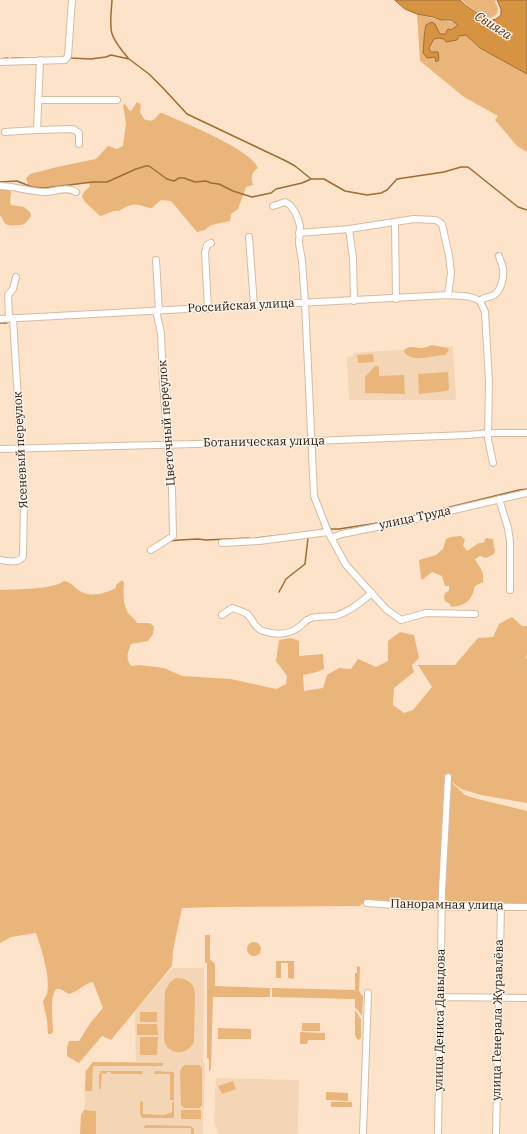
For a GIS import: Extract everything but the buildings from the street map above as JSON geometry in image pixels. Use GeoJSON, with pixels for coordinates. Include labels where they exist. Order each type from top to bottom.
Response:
{"type":"FeatureCollection","features":[{"type":"Feature","properties":{"kind":"street"},"geometry":{"type":"LineString","coordinates":[[0,62],[65,60],[68,56],[72,0]]}},
{"type":"Feature","properties":{"kind":"street"},"geometry":{"type":"LineString","coordinates":[[37,130],[40,60]]}},
{"type":"Feature","properties":{"kind":"street"},"geometry":{"type":"LineString","coordinates":[[38,100],[117,100]]}},
{"type":"Feature","properties":{"kind":"street"},"geometry":{"type":"LineString","coordinates":[[5,132],[73,129],[79,133],[79,144]]}},
{"type":"Feature","properties":{"kind":"street"},"geometry":{"type":"LineString","coordinates":[[0,186],[46,192],[70,189],[76,192]]}},
{"type":"Feature","properties":{"kind":"street"},"geometry":{"type":"LineString","coordinates":[[273,206],[285,202],[290,205],[298,219],[305,302],[314,496],[330,535],[346,565],[386,609],[401,620],[426,614],[475,614]]}},
{"type":"Feature","properties":{"kind":"street"},"geometry":{"type":"LineString","coordinates":[[299,233],[349,229],[414,219],[436,220],[442,224],[449,256],[451,273],[448,296]]}},
{"type":"Feature","properties":{"kind":"street"},"geometry":{"type":"LineString","coordinates":[[395,223],[396,298]]}},
{"type":"Feature","properties":{"kind":"street"},"geometry":{"type":"LineString","coordinates":[[349,229],[354,258],[354,301]]}},
{"type":"Feature","properties":{"kind":"street"},"geometry":{"type":"LineString","coordinates":[[249,238],[254,306]]}},
{"type":"Feature","properties":{"kind":"street"},"geometry":{"type":"LineString","coordinates":[[208,309],[205,252],[207,245],[211,243]]}},
{"type":"Feature","properties":{"kind":"street"},"geometry":{"type":"LineString","coordinates":[[493,463],[488,439],[489,382],[485,312],[480,300],[494,295],[500,288],[503,267],[499,256]]}},
{"type":"Feature","properties":{"kind":"street","name":"Цветочный переулок"},"geometry":{"type":"LineString","coordinates":[[152,550],[173,536],[169,445],[161,333],[157,311],[156,260]]}},
{"type":"Feature","properties":{"kind":"street","name":"Ясеневый переулок"},"geometry":{"type":"LineString","coordinates":[[0,560],[14,562],[20,561],[23,557],[24,499],[22,448],[8,295],[13,289],[16,277]]}},
{"type":"Feature","properties":{"kind":"street","name":"Российская улица"},"geometry":{"type":"LineString","coordinates":[[0,318],[208,309],[305,302],[448,296],[468,296],[480,300]]}},
{"type":"Feature","properties":{"kind":"street","name":"Ботаническая улица"},"geometry":{"type":"LineString","coordinates":[[0,449],[312,441],[489,433],[527,433]]}},
{"type":"Feature","properties":{"kind":"street","name":"улица Труда"},"geometry":{"type":"LineString","coordinates":[[222,543],[342,534],[407,521],[527,493]]}},
{"type":"Feature","properties":{"kind":"street"},"geometry":{"type":"LineString","coordinates":[[500,499],[510,540],[510,590]]}},
{"type":"Feature","properties":{"kind":"street"},"geometry":{"type":"LineString","coordinates":[[222,615],[232,608],[247,614],[258,628],[263,631],[283,634],[290,633],[311,618],[335,616],[359,604],[372,593]]}},
{"type":"Feature","properties":{"kind":"street","name":"улица Дениса Давыдова"},"geometry":{"type":"LineString","coordinates":[[438,1134],[442,906],[448,777]]}},
{"type":"Feature","properties":{"kind":"street","name":"Панорамная улица"},"geometry":{"type":"LineString","coordinates":[[367,903],[527,907]]}},
{"type":"Feature","properties":{"kind":"street","name":"улица Генерала Журавлёва"},"geometry":{"type":"LineString","coordinates":[[496,1134],[501,906]]}},
{"type":"Feature","properties":{"kind":"street"},"geometry":{"type":"LineString","coordinates":[[363,1134],[368,993]]}},
{"type":"Feature","properties":{"kind":"street"},"geometry":{"type":"LineString","coordinates":[[440,996],[527,998]]}},
{"type":"Feature","properties":{"kind":"shaded area"},"geometry":{"type":"Polygon","coordinates":[[[462,0],[496,0],[495,2],[498,8],[497,14],[491,18],[484,16],[475,11],[462,0]]]}},
{"type":"Feature","properties":{"kind":"shaded area"},"geometry":{"type":"Polygon","coordinates":[[[417,14],[452,22],[458,26],[443,35],[440,34],[435,24],[424,29],[424,47],[431,57],[435,57],[436,61],[438,52],[431,52],[429,48],[434,39],[444,39],[447,42],[457,40],[459,36],[466,35],[480,48],[527,74],[527,152],[517,146],[495,120],[498,116],[464,97],[420,61],[417,14]]]}},
{"type":"Feature","properties":{"kind":"shaded area"},"geometry":{"type":"Polygon","coordinates":[[[137,102],[141,105],[140,112],[144,119],[155,119],[160,113],[162,113],[215,137],[243,153],[253,161],[258,168],[252,175],[253,185],[246,187],[238,209],[231,214],[230,221],[211,225],[205,230],[197,232],[171,201],[161,200],[152,208],[131,205],[119,211],[114,211],[100,216],[85,202],[82,197],[84,192],[90,186],[89,182],[38,188],[35,190],[29,188],[26,178],[30,174],[96,159],[108,146],[117,149],[123,146],[126,123],[123,105],[125,104],[131,111],[137,102]]]}},
{"type":"Feature","properties":{"kind":"shaded area"},"geometry":{"type":"Polygon","coordinates":[[[0,189],[7,189],[11,192],[11,205],[24,207],[30,212],[31,216],[24,224],[9,225],[4,222],[0,216],[0,189]]]}},
{"type":"Feature","properties":{"kind":"shaded area"},"geometry":{"type":"Polygon","coordinates":[[[432,345],[448,348],[449,350],[445,355],[423,358],[412,358],[404,352],[404,350],[413,347],[422,348],[432,345]]]}},
{"type":"Feature","properties":{"kind":"shaded area"},"geometry":{"type":"Polygon","coordinates":[[[453,346],[456,400],[349,400],[347,357],[353,356],[353,353],[453,346]]]}},
{"type":"Feature","properties":{"kind":"shaded area"},"geometry":{"type":"Polygon","coordinates":[[[373,354],[374,362],[358,363],[357,355],[373,354]]]}},
{"type":"Feature","properties":{"kind":"shaded area"},"geometry":{"type":"Polygon","coordinates":[[[375,366],[379,366],[379,376],[404,375],[405,394],[365,393],[365,377],[375,366]]]}},
{"type":"Feature","properties":{"kind":"shaded area"},"geometry":{"type":"Polygon","coordinates":[[[448,372],[449,389],[447,391],[419,394],[418,374],[448,372]]]}},
{"type":"Feature","properties":{"kind":"shaded area"},"geometry":{"type":"Polygon","coordinates":[[[461,536],[465,540],[463,545],[467,551],[479,543],[483,543],[486,538],[493,539],[495,549],[494,554],[486,558],[480,556],[475,559],[482,571],[483,582],[475,586],[472,596],[467,602],[451,607],[450,604],[445,601],[444,597],[445,593],[449,591],[449,586],[445,586],[442,576],[432,572],[422,580],[419,560],[436,555],[443,549],[446,539],[461,536]]]}},
{"type":"Feature","properties":{"kind":"shaded area"},"geometry":{"type":"Polygon","coordinates":[[[122,580],[124,583],[124,602],[128,613],[137,623],[149,623],[154,626],[153,634],[148,641],[131,644],[128,655],[129,663],[131,666],[139,665],[164,668],[182,676],[231,679],[276,689],[286,684],[287,676],[276,661],[279,640],[291,638],[299,641],[299,656],[323,654],[324,669],[303,675],[304,691],[323,688],[327,675],[339,668],[351,669],[358,659],[376,667],[388,661],[388,641],[400,632],[414,635],[419,658],[412,665],[414,672],[394,688],[393,705],[404,713],[413,710],[432,687],[418,665],[455,665],[478,638],[493,637],[499,624],[512,617],[522,626],[527,626],[527,803],[481,795],[461,789],[449,780],[465,795],[527,811],[527,905],[443,904],[447,781],[444,783],[440,904],[365,901],[360,906],[182,908],[173,950],[172,966],[111,1040],[102,1036],[79,1063],[67,1056],[69,1041],[79,1041],[91,1022],[103,1008],[93,982],[86,984],[69,994],[60,989],[56,989],[52,1004],[53,1032],[48,1034],[43,1002],[47,994],[48,980],[45,963],[36,933],[11,937],[0,943],[0,590],[43,588],[59,584],[64,581],[70,583],[78,590],[87,594],[97,594],[116,588],[116,585],[122,580]]]}},
{"type":"Feature","properties":{"kind":"shaded area"},"geometry":{"type":"Polygon","coordinates":[[[205,935],[210,935],[210,959],[215,964],[215,986],[270,988],[270,997],[213,997],[211,1069],[209,1072],[209,1059],[207,1058],[207,963],[205,963],[205,935]]]}},
{"type":"Feature","properties":{"kind":"shaded area"},"geometry":{"type":"Polygon","coordinates":[[[251,942],[257,942],[261,946],[261,952],[257,956],[251,956],[247,952],[247,946],[251,942]]]}},
{"type":"Feature","properties":{"kind":"shaded area"},"geometry":{"type":"Polygon","coordinates":[[[276,961],[294,961],[294,979],[288,978],[288,963],[281,963],[281,978],[276,978],[276,961]]]}},
{"type":"Feature","properties":{"kind":"shaded area"},"geometry":{"type":"Polygon","coordinates":[[[359,966],[359,991],[363,997],[362,1016],[355,1007],[355,999],[272,997],[272,988],[355,990],[355,973],[357,973],[357,967],[359,966]]]}},
{"type":"Feature","properties":{"kind":"shaded area"},"geometry":{"type":"Polygon","coordinates":[[[173,968],[204,968],[203,1063],[205,1063],[203,1134],[84,1134],[85,1071],[93,1062],[136,1062],[135,1011],[173,968]]]}},
{"type":"Feature","properties":{"kind":"shaded area"},"geometry":{"type":"Polygon","coordinates":[[[176,978],[189,981],[193,986],[195,993],[194,1042],[191,1047],[182,1052],[169,1049],[164,1040],[165,991],[170,982],[176,978]]]}},
{"type":"Feature","properties":{"kind":"shaded area"},"geometry":{"type":"Polygon","coordinates":[[[355,1010],[361,1019],[361,1038],[359,1040],[355,1035],[355,1010]]]}},
{"type":"Feature","properties":{"kind":"shaded area"},"geometry":{"type":"Polygon","coordinates":[[[140,1012],[157,1012],[157,1022],[140,1022],[140,1012]]]}},
{"type":"Feature","properties":{"kind":"shaded area"},"geometry":{"type":"Polygon","coordinates":[[[302,1023],[320,1023],[320,1031],[302,1031],[302,1023]]]}},
{"type":"Feature","properties":{"kind":"shaded area"},"geometry":{"type":"Polygon","coordinates":[[[137,1024],[157,1024],[158,1035],[137,1035],[137,1024]]]}},
{"type":"Feature","properties":{"kind":"shaded area"},"geometry":{"type":"Polygon","coordinates":[[[218,1028],[251,1029],[251,1039],[218,1039],[218,1028]]]}},
{"type":"Feature","properties":{"kind":"shaded area"},"geometry":{"type":"Polygon","coordinates":[[[300,1032],[325,1033],[325,1040],[308,1040],[307,1044],[300,1044],[300,1032]]]}},
{"type":"Feature","properties":{"kind":"shaded area"},"geometry":{"type":"Polygon","coordinates":[[[140,1037],[158,1037],[157,1055],[140,1055],[140,1037]]]}},
{"type":"Feature","properties":{"kind":"shaded area"},"geometry":{"type":"Polygon","coordinates":[[[93,1062],[163,1063],[163,1066],[93,1066],[92,1091],[85,1091],[86,1071],[93,1062]]]}},
{"type":"Feature","properties":{"kind":"shaded area"},"geometry":{"type":"Polygon","coordinates":[[[185,1065],[199,1065],[202,1068],[202,1105],[200,1108],[184,1108],[181,1105],[180,1071],[185,1065]]]}},
{"type":"Feature","properties":{"kind":"shaded area"},"geometry":{"type":"Polygon","coordinates":[[[101,1071],[142,1071],[143,1074],[111,1074],[111,1072],[107,1072],[107,1074],[102,1073],[101,1089],[99,1089],[99,1075],[101,1071]]]}},
{"type":"Feature","properties":{"kind":"shaded area"},"geometry":{"type":"Polygon","coordinates":[[[155,1071],[174,1072],[174,1100],[170,1100],[170,1074],[154,1074],[155,1071]]]}},
{"type":"Feature","properties":{"kind":"shaded area"},"geometry":{"type":"Polygon","coordinates":[[[216,1078],[299,1080],[298,1134],[219,1134],[214,1123],[216,1078]]]}},
{"type":"Feature","properties":{"kind":"shaded area"},"geometry":{"type":"Polygon","coordinates":[[[233,1081],[236,1089],[222,1094],[218,1086],[233,1081]]]}},
{"type":"Feature","properties":{"kind":"shaded area"},"geometry":{"type":"Polygon","coordinates":[[[326,1092],[348,1093],[348,1101],[326,1100],[326,1092]]]}},
{"type":"Feature","properties":{"kind":"shaded area"},"geometry":{"type":"Polygon","coordinates":[[[143,1101],[143,1114],[164,1115],[172,1112],[172,1102],[174,1102],[174,1118],[142,1118],[140,1114],[140,1102],[143,1101]]]}},
{"type":"Feature","properties":{"kind":"shaded area"},"geometry":{"type":"Polygon","coordinates":[[[331,1102],[352,1102],[352,1107],[331,1107],[331,1102]]]}},
{"type":"Feature","properties":{"kind":"shaded area"},"geometry":{"type":"Polygon","coordinates":[[[84,1110],[96,1111],[96,1134],[80,1134],[81,1115],[84,1110]]]}},
{"type":"Feature","properties":{"kind":"shaded area"},"geometry":{"type":"Polygon","coordinates":[[[181,1110],[201,1110],[201,1119],[181,1119],[181,1110]]]}},
{"type":"Feature","properties":{"kind":"shaded area"},"geometry":{"type":"Polygon","coordinates":[[[146,1125],[190,1126],[194,1129],[194,1134],[191,1134],[191,1128],[143,1128],[146,1125]]]}},
{"type":"Feature","properties":{"kind":"water","name":"Свияга"},"geometry":{"type":"Polygon","coordinates":[[[395,0],[460,0],[466,6],[489,21],[496,19],[501,15],[501,9],[497,0],[527,0],[527,74],[480,48],[466,35],[459,36],[457,40],[446,42],[444,39],[434,39],[429,48],[431,52],[438,52],[439,60],[436,62],[435,57],[427,58],[423,53],[426,25],[432,22],[435,24],[440,34],[446,34],[448,29],[451,30],[458,25],[451,20],[441,20],[417,14],[405,9],[395,0]]]}},
{"type":"Feature","properties":{"kind":"waterway"},"geometry":{"type":"LineString","coordinates":[[112,0],[111,31],[116,43],[128,58]]}},
{"type":"Feature","properties":{"kind":"waterway"},"geometry":{"type":"LineString","coordinates":[[70,58],[91,59],[111,55],[129,59],[149,74],[187,114],[286,161],[310,178]]}},
{"type":"Feature","properties":{"kind":"waterway"},"geometry":{"type":"LineString","coordinates":[[0,59],[8,58]]}},
{"type":"Feature","properties":{"kind":"waterway"},"geometry":{"type":"LineString","coordinates":[[12,58],[35,58]]}},
{"type":"Feature","properties":{"kind":"waterway"},"geometry":{"type":"LineString","coordinates":[[0,182],[17,181],[32,187],[44,188],[93,182],[107,182],[136,169],[149,166],[167,179],[174,181],[179,178],[184,178],[195,182],[206,181],[219,184],[233,191],[252,197],[271,193],[276,189],[302,183],[311,179],[324,179],[345,191],[367,195],[381,193],[387,190],[397,179],[468,167],[518,207],[527,210]]}},
{"type":"Feature","properties":{"kind":"waterway"},"geometry":{"type":"LineString","coordinates":[[0,323],[7,323]]}},
{"type":"Feature","properties":{"kind":"waterway"},"geometry":{"type":"LineString","coordinates":[[329,529],[339,529],[397,520],[527,489]]}},
{"type":"Feature","properties":{"kind":"waterway"},"geometry":{"type":"LineString","coordinates":[[319,530],[324,529]]}},
{"type":"Feature","properties":{"kind":"waterway"},"geometry":{"type":"LineString","coordinates":[[256,538],[292,534]]}},
{"type":"Feature","properties":{"kind":"waterway"},"geometry":{"type":"LineString","coordinates":[[170,541],[250,538]]}},
{"type":"Feature","properties":{"kind":"waterway"},"geometry":{"type":"LineString","coordinates":[[279,592],[286,579],[305,564],[308,538]]}}]}
